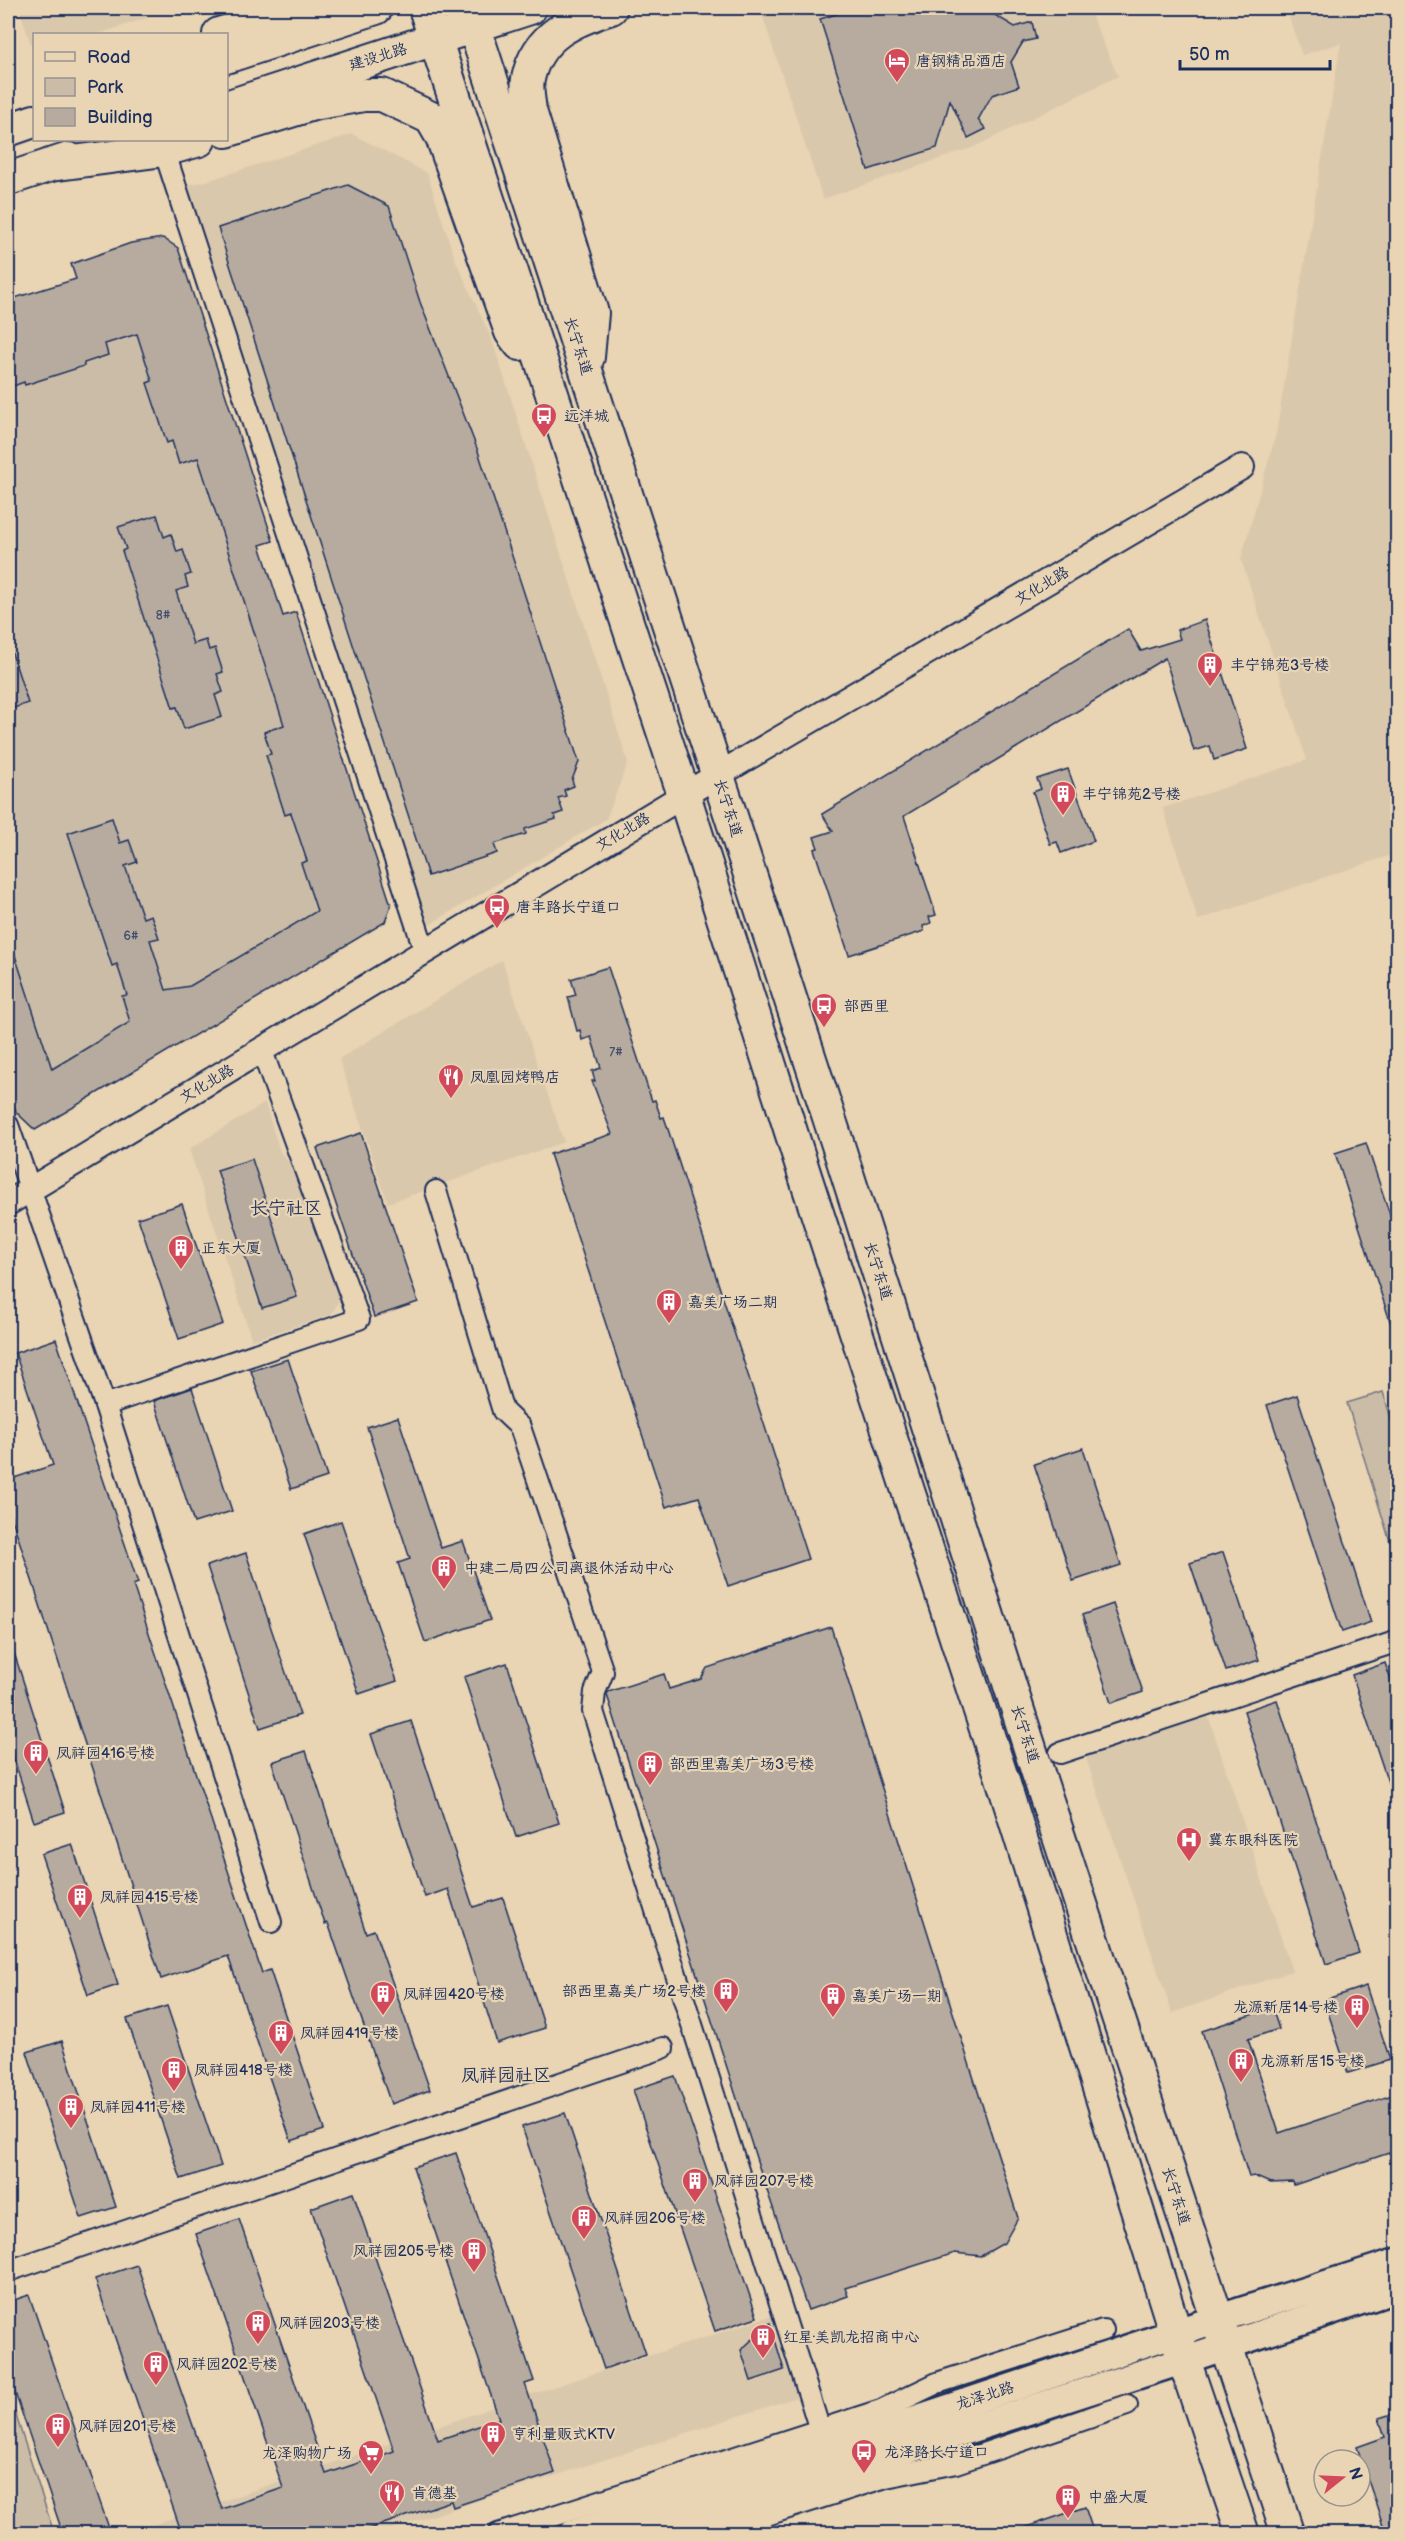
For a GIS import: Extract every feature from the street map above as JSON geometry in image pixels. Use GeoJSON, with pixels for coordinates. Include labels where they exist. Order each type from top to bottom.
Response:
{"type":"FeatureCollection","features":[{"type":"Feature","properties":{"kind":"main road"},"geometry":{"type":"LineString","coordinates":[[222,33],[302,8]]}},
{"type":"Feature","properties":{"kind":"main road"},"geometry":{"type":"LineString","coordinates":[[228,56],[376,8]]}},
{"type":"Feature","properties":{"kind":"main road"},"geometry":{"type":"LineString","coordinates":[[425,8],[552,387],[802,1168],[1003,1781],[1180,2347],[1243,2534]]}},
{"type":"Feature","properties":{"kind":"main road","name":"建设北路"},"geometry":{"type":"LineString","coordinates":[[228,106],[436,40],[472,18],[530,8]]}},
{"type":"Feature","properties":{"kind":"main road"},"geometry":{"type":"LineString","coordinates":[[587,373],[591,313],[530,111],[528,80],[548,39],[562,27],[611,8]]}},
{"type":"Feature","properties":{"kind":"main road","name":"长宁东道"},"geometry":{"type":"LineString","coordinates":[[472,18],[1034,1761],[1288,2534]]}},
{"type":"Feature","properties":{"kind":"main road"},"geometry":{"type":"LineString","coordinates":[[228,130],[313,104],[364,95],[382,95],[431,118],[442,137],[511,332],[552,387]]}},
{"type":"Feature","properties":{"kind":"main road"},"geometry":{"type":"LineString","coordinates":[[8,130],[33,121]]}},
{"type":"Feature","properties":{"kind":"main road"},"geometry":{"type":"LineString","coordinates":[[8,179],[124,141]]}},
{"type":"Feature","properties":{"kind":"main road"},"geometry":{"type":"LineString","coordinates":[[50,165],[164,150],[196,141]]}},
{"type":"Feature","properties":{"kind":"main road","name":"龙泽北路"},"geometry":{"type":"LineString","coordinates":[[645,2534],[1221,2333],[1398,2262]]}},
{"type":"Feature","properties":{"kind":"main road","name":"龙泽北路"},"geometry":{"type":"LineString","coordinates":[[1221,2333],[1398,2288]]}},
{"type":"Feature","properties":{"kind":"main road","name":"龙泽北路"},"geometry":{"type":"LineString","coordinates":[[573,2534],[1180,2347]]}},
{"type":"Feature","properties":{"kind":"street"},"geometry":{"type":"LineString","coordinates":[[164,150],[425,952]]}},
{"type":"Feature","properties":{"kind":"street","name":"文化北路"},"geometry":{"type":"LineString","coordinates":[[8,1203],[684,795],[1242,467]]}},
{"type":"Feature","properties":{"kind":"street"},"geometry":{"type":"LineString","coordinates":[[105,1405],[359,1319],[262,1051]]}},
{"type":"Feature","properties":{"kind":"street"},"geometry":{"type":"LineString","coordinates":[[8,1125],[105,1405],[271,1922]]}},
{"type":"Feature","properties":{"kind":"street"},"geometry":{"type":"LineString","coordinates":[[436,1191],[503,1411],[520,1427],[603,1672],[595,1692],[593,1711],[820,2430]]}},
{"type":"Feature","properties":{"kind":"street"},"geometry":{"type":"LineString","coordinates":[[1060,1753],[1398,1641]]}},
{"type":"Feature","properties":{"kind":"street"},"geometry":{"type":"LineString","coordinates":[[8,2271],[663,2048]]}},
{"type":"Feature","properties":{"kind":"street","name":"龙泽北路"},"geometry":{"type":"LineString","coordinates":[[498,2534],[881,2410],[937,2383],[1102,2330]]}},
{"type":"Feature","properties":{"kind":"street"},"geometry":{"type":"LineString","coordinates":[[707,2534],[886,2478],[956,2463],[1127,2405]]}},
{"type":"Feature","properties":{"kind":"shaded area"},"geometry":{"type":"Polygon","coordinates":[[[19,8],[177,8],[101,33],[33,33],[33,51],[19,8]]]}},
{"type":"Feature","properties":{"kind":"shaded area"},"geometry":{"type":"Polygon","coordinates":[[[760,8],[1088,8],[1118,76],[974,147],[823,199],[760,8]]]}},
{"type":"Feature","properties":{"kind":"shaded area"},"geometry":{"type":"Polygon","coordinates":[[[1286,8],[1397,8],[1397,853],[1198,920],[1163,808],[1307,760],[1241,559],[1276,434],[1341,43],[1302,55],[1286,8]]]}},
{"type":"Feature","properties":{"kind":"shaded area"},"geometry":{"type":"Polygon","coordinates":[[[352,134],[427,173],[455,259],[492,340],[628,762],[606,819],[417,932],[175,188],[207,181],[352,134]]]}},
{"type":"Feature","properties":{"kind":"shaded area","name":"凤凰园烤鸭店"},"geometry":{"type":"Polygon","coordinates":[[[502,960],[564,1142],[388,1203],[339,1059],[502,960]]]}},
{"type":"Feature","properties":{"kind":"shaded area"},"geometry":{"type":"Polygon","coordinates":[[[265,1103],[280,1152],[300,1175],[341,1297],[331,1315],[252,1340],[189,1149],[265,1103]]]}},
{"type":"Feature","properties":{"kind":"shaded area","name":"冀东眼科医院"},"geometry":{"type":"Polygon","coordinates":[[[1207,1712],[1292,1971],[1172,2013],[1085,1755],[1207,1712]]]}},
{"type":"Feature","properties":{"kind":"shaded area"},"geometry":{"type":"Polygon","coordinates":[[[774,2315],[800,2396],[379,2533],[127,2534],[538,2392],[774,2315]]]}},
{"type":"Feature","properties":{"kind":"green space"},"geometry":{"type":"Polygon","coordinates":[[[176,292],[366,882],[50,1081],[8,951],[8,346],[176,292]]]}},
{"type":"Feature","properties":{"kind":"green space"},"geometry":{"type":"Polygon","coordinates":[[[1383,1392],[1397,1438],[1396,1561],[1347,1403],[1383,1392]]]}},
{"type":"Feature","properties":{"kind":"green space"},"geometry":{"type":"Polygon","coordinates":[[[8,2391],[54,2533],[8,2533],[8,2391]]]}},
{"type":"Feature","properties":{"kind":"building","name":"唐钢精品酒店"},"geometry":{"type":"Polygon","coordinates":[[[856,8],[983,8],[1015,27],[1032,22],[1036,39],[1023,42],[1011,62],[1019,86],[992,95],[978,120],[986,129],[968,138],[950,100],[937,148],[868,170],[820,19],[856,8]]]}},
{"type":"Feature","properties":{"kind":"building"},"geometry":{"type":"Polygon","coordinates":[[[348,185],[389,206],[420,302],[478,451],[579,762],[572,780],[574,786],[564,790],[566,796],[558,798],[563,812],[554,815],[556,819],[525,829],[526,834],[494,844],[497,853],[428,876],[218,228],[348,185]]]}},
{"type":"Feature","properties":{"kind":"building"},"geometry":{"type":"Polygon","coordinates":[[[163,238],[178,248],[273,541],[260,545],[283,616],[296,612],[391,905],[385,922],[35,1130],[16,1112],[8,1087],[8,943],[11,943],[52,1069],[130,1022],[122,996],[127,995],[117,964],[112,966],[68,833],[112,818],[120,843],[129,840],[137,862],[125,866],[143,918],[151,915],[159,938],[150,940],[166,990],[190,986],[317,911],[301,863],[307,861],[291,813],[285,815],[266,755],[271,754],[264,732],[284,725],[198,458],[179,464],[172,441],[167,443],[147,383],[152,381],[137,334],[105,344],[108,355],[84,363],[84,366],[25,385],[24,382],[8,388],[8,300],[76,279],[71,264],[131,243],[163,238]]]}},
{"type":"Feature","properties":{"kind":"building"},"geometry":{"type":"Polygon","coordinates":[[[157,515],[164,537],[171,534],[177,552],[183,550],[191,574],[185,576],[188,587],[176,591],[193,644],[206,640],[209,650],[215,648],[223,672],[217,674],[223,692],[215,695],[222,717],[184,729],[177,707],[173,708],[122,551],[126,549],[118,527],[157,515]]]}},
{"type":"Feature","properties":{"kind":"building"},"geometry":{"type":"Polygon","coordinates":[[[1205,620],[1247,749],[1214,760],[1210,746],[1194,751],[1165,658],[904,816],[936,915],[929,917],[931,923],[923,926],[924,931],[849,955],[814,849],[818,848],[814,837],[833,831],[822,814],[1128,629],[1141,651],[1180,639],[1177,630],[1205,620]]]}},
{"type":"Feature","properties":{"kind":"building"},"geometry":{"type":"Polygon","coordinates":[[[8,650],[11,650],[28,703],[8,710],[8,650]]]}},
{"type":"Feature","properties":{"kind":"building","name":"丰宁锦苑2号楼"},"geometry":{"type":"Polygon","coordinates":[[[1068,769],[1094,841],[1061,853],[1057,842],[1050,844],[1033,792],[1041,789],[1037,779],[1068,769]]]}},
{"type":"Feature","properties":{"kind":"building","name":"嘉美广场二期"},"geometry":{"type":"Polygon","coordinates":[[[608,967],[652,1101],[655,1100],[661,1118],[664,1117],[808,1559],[728,1586],[699,1497],[666,1507],[550,1154],[612,1134],[592,1081],[595,1081],[592,1071],[601,1068],[591,1037],[582,1040],[580,1030],[577,1031],[568,997],[576,995],[571,979],[608,967]]]}},
{"type":"Feature","properties":{"kind":"building"},"geometry":{"type":"Polygon","coordinates":[[[361,1133],[418,1302],[374,1317],[317,1148],[361,1133]]]}},
{"type":"Feature","properties":{"kind":"building"},"geometry":{"type":"Polygon","coordinates":[[[1366,1143],[1398,1239],[1398,1332],[1394,1333],[1335,1153],[1366,1143]]]}},
{"type":"Feature","properties":{"kind":"building"},"geometry":{"type":"Polygon","coordinates":[[[252,1159],[297,1297],[262,1308],[217,1170],[252,1159]]]}},
{"type":"Feature","properties":{"kind":"building","name":"正东大厦"},"geometry":{"type":"Polygon","coordinates":[[[182,1204],[223,1324],[179,1339],[138,1218],[182,1204]]]}},
{"type":"Feature","properties":{"kind":"building"},"geometry":{"type":"Polygon","coordinates":[[[56,1339],[138,1583],[133,1585],[262,1973],[270,1970],[324,2130],[291,2141],[228,1956],[161,1979],[8,1506],[8,1480],[53,1465],[15,1353],[56,1339]]]}},
{"type":"Feature","properties":{"kind":"building"},"geometry":{"type":"Polygon","coordinates":[[[288,1359],[327,1477],[291,1489],[251,1371],[288,1359]]]}},
{"type":"Feature","properties":{"kind":"building"},"geometry":{"type":"Polygon","coordinates":[[[192,1388],[232,1511],[194,1523],[154,1401],[192,1388]]]}},
{"type":"Feature","properties":{"kind":"building"},"geometry":{"type":"Polygon","coordinates":[[[1297,1395],[1371,1622],[1342,1632],[1267,1405],[1297,1395]]]}},
{"type":"Feature","properties":{"kind":"building"},"geometry":{"type":"Polygon","coordinates":[[[398,1417],[441,1548],[463,1541],[490,1620],[425,1642],[398,1563],[410,1559],[367,1427],[398,1417]]]}},
{"type":"Feature","properties":{"kind":"building"},"geometry":{"type":"Polygon","coordinates":[[[1083,1448],[1121,1565],[1073,1581],[1034,1464],[1083,1448]]]}},
{"type":"Feature","properties":{"kind":"building"},"geometry":{"type":"Polygon","coordinates":[[[341,1521],[397,1681],[359,1694],[304,1534],[341,1521]]]}},
{"type":"Feature","properties":{"kind":"building"},"geometry":{"type":"Polygon","coordinates":[[[1223,1552],[1259,1660],[1226,1671],[1190,1563],[1223,1552]]]}},
{"type":"Feature","properties":{"kind":"building"},"geometry":{"type":"Polygon","coordinates":[[[246,1553],[300,1715],[260,1728],[207,1566],[246,1553]]]}},
{"type":"Feature","properties":{"kind":"building"},"geometry":{"type":"Polygon","coordinates":[[[1113,1604],[1143,1692],[1111,1703],[1082,1615],[1113,1604]]]}},
{"type":"Feature","properties":{"kind":"building","name":"嘉美广场一期"},"geometry":{"type":"Polygon","coordinates":[[[831,1627],[1018,2218],[1004,2243],[981,2256],[955,2253],[845,2288],[848,2296],[808,2310],[759,2167],[607,1695],[608,1692],[664,1674],[669,1689],[701,1679],[707,1668],[831,1627]]]}},
{"type":"Feature","properties":{"kind":"building","name":"凤祥园416号楼"},"geometry":{"type":"Polygon","coordinates":[[[11,1643],[65,1812],[34,1822],[8,1740],[8,1644],[11,1643]]]}},
{"type":"Feature","properties":{"kind":"building"},"geometry":{"type":"Polygon","coordinates":[[[507,1663],[559,1823],[516,1837],[464,1677],[507,1663]]]}},
{"type":"Feature","properties":{"kind":"building"},"geometry":{"type":"Polygon","coordinates":[[[1385,1663],[1398,1700],[1398,1802],[1395,1803],[1352,1675],[1385,1663]]]}},
{"type":"Feature","properties":{"kind":"building"},"geometry":{"type":"Polygon","coordinates":[[[1277,1700],[1359,1953],[1326,1964],[1244,1711],[1277,1700]]]}},
{"type":"Feature","properties":{"kind":"building"},"geometry":{"type":"Polygon","coordinates":[[[411,1721],[473,1907],[503,1898],[545,2028],[497,2043],[448,1889],[425,1897],[371,1734],[411,1721]]]}},
{"type":"Feature","properties":{"kind":"building"},"geometry":{"type":"Polygon","coordinates":[[[306,1751],[366,1933],[374,1930],[430,2090],[391,2104],[328,1923],[325,1924],[272,1762],[306,1751]]]}},
{"type":"Feature","properties":{"kind":"building","name":"凤祥园415号楼"},"geometry":{"type":"Polygon","coordinates":[[[72,1844],[118,1985],[88,1995],[41,1854],[72,1844]]]}},
{"type":"Feature","properties":{"kind":"building","name":"龙源新居14号楼"},"geometry":{"type":"Polygon","coordinates":[[[1366,1986],[1390,2060],[1348,2073],[1324,2000],[1366,1986]]]}},
{"type":"Feature","properties":{"kind":"building","name":"凤祥园418号楼"},"geometry":{"type":"Polygon","coordinates":[[[167,2006],[221,2166],[181,2179],[127,2019],[167,2006]]]}},
{"type":"Feature","properties":{"kind":"building","name":"龙源新居15号楼"},"geometry":{"type":"Polygon","coordinates":[[[1272,2008],[1279,2029],[1248,2039],[1279,2133],[1398,2093],[1398,2150],[1294,2185],[1293,2182],[1270,2183],[1254,2176],[1249,2177],[1202,2031],[1272,2008]]]}},
{"type":"Feature","properties":{"kind":"building","name":"凤祥园411号楼"},"geometry":{"type":"Polygon","coordinates":[[[62,2041],[116,2207],[81,2218],[27,2052],[62,2041]]]}},
{"type":"Feature","properties":{"kind":"building","name":"风祥园207号楼"},"geometry":{"type":"Polygon","coordinates":[[[675,2076],[757,2317],[715,2331],[633,2090],[675,2076]]]}},
{"type":"Feature","properties":{"kind":"building","name":"风祥园206号楼"},"geometry":{"type":"Polygon","coordinates":[[[565,2113],[646,2354],[604,2369],[522,2127],[565,2113]]]}},
{"type":"Feature","properties":{"kind":"building"},"geometry":{"type":"Polygon","coordinates":[[[456,2153],[534,2381],[525,2384],[555,2473],[453,2507],[451,2501],[354,2534],[182,2534],[95,2279],[137,2265],[222,2509],[283,2488],[196,2234],[239,2219],[326,2474],[394,2451],[311,2208],[353,2193],[438,2440],[499,2419],[413,2167],[456,2153]]]}},
{"type":"Feature","properties":{"kind":"building","name":"风祥园201号楼"},"geometry":{"type":"Polygon","coordinates":[[[29,2295],[111,2534],[63,2534],[8,2372],[8,2302],[29,2295]]]}},
{"type":"Feature","properties":{"kind":"building","name":"红星·美凯龙招商中心"},"geometry":{"type":"Polygon","coordinates":[[[770,2323],[784,2370],[751,2381],[741,2350],[770,2323]]]}},
{"type":"Feature","properties":{"kind":"building"},"geometry":{"type":"Polygon","coordinates":[[[1398,2412],[1398,2534],[1386,2534],[1372,2492],[1372,2448],[1357,2447],[1385,2437],[1379,2418],[1398,2412]]]}},
{"type":"Feature","properties":{"kind":"building","name":"中盛大厦"},"geometry":{"type":"Polygon","coordinates":[[[1085,2507],[1094,2534],[1016,2534],[1015,2531],[1085,2507]]]}},
{"type":"Feature","properties":{"kind":"place","name":"唐钢精品酒店"},"geometry":{"type":"Point","coordinates":[897,84]}},
{"type":"Feature","properties":{"kind":"place","name":"远洋城"},"geometry":{"type":"Point","coordinates":[544,439]}},
{"type":"Feature","properties":{"kind":"place","name":"丰宁锦苑3号楼"},"geometry":{"type":"Point","coordinates":[1210,688]}},
{"type":"Feature","properties":{"kind":"place","name":"丰宁锦苑2号楼"},"geometry":{"type":"Point","coordinates":[1063,817]}},
{"type":"Feature","properties":{"kind":"place","name":"唐丰路长宁道口"},"geometry":{"type":"Point","coordinates":[497,930]}},
{"type":"Feature","properties":{"kind":"place","name":"部西里"},"geometry":{"type":"Point","coordinates":[824,1029]}},
{"type":"Feature","properties":{"kind":"place","name":"凤凰园烤鸭店"},"geometry":{"type":"Point","coordinates":[451,1100]}},
{"type":"Feature","properties":{"kind":"place","name":"正东大厦"},"geometry":{"type":"Point","coordinates":[181,1271]}},
{"type":"Feature","properties":{"kind":"place","name":"嘉美广场二期"},"geometry":{"type":"Point","coordinates":[669,1325]}},
{"type":"Feature","properties":{"kind":"place","name":"中建二局四公司离退休活动中心"},"geometry":{"type":"Point","coordinates":[444,1591]}},
{"type":"Feature","properties":{"kind":"place","name":"凤祥园416号楼"},"geometry":{"type":"Point","coordinates":[36,1776]}},
{"type":"Feature","properties":{"kind":"place","name":"部西里嘉美广场3号楼"},"geometry":{"type":"Point","coordinates":[650,1787]}},
{"type":"Feature","properties":{"kind":"place","name":"冀东眼科医院"},"geometry":{"type":"Point","coordinates":[1189,1863]}},
{"type":"Feature","properties":{"kind":"place","name":"凤祥园415号楼"},"geometry":{"type":"Point","coordinates":[80,1920]}},
{"type":"Feature","properties":{"kind":"place","name":"部西里嘉美广场2号楼"},"geometry":{"type":"Point","coordinates":[726,2014]}},
{"type":"Feature","properties":{"kind":"place","name":"凤祥园420号楼"},"geometry":{"type":"Point","coordinates":[383,2017]}},
{"type":"Feature","properties":{"kind":"place","name":"嘉美广场一期"},"geometry":{"type":"Point","coordinates":[833,2019]}},
{"type":"Feature","properties":{"kind":"place","name":"龙源新居14号楼"},"geometry":{"type":"Point","coordinates":[1357,2030]}},
{"type":"Feature","properties":{"kind":"place","name":"凤祥园419号楼"},"geometry":{"type":"Point","coordinates":[281,2056]}},
{"type":"Feature","properties":{"kind":"place","name":"龙源新居15号楼"},"geometry":{"type":"Point","coordinates":[1241,2084]}},
{"type":"Feature","properties":{"kind":"place","name":"凤祥园418号楼"},"geometry":{"type":"Point","coordinates":[174,2093]}},
{"type":"Feature","properties":{"kind":"place","name":"凤祥园411号楼"},"geometry":{"type":"Point","coordinates":[71,2130]}},
{"type":"Feature","properties":{"kind":"place","name":"风祥园207号楼"},"geometry":{"type":"Point","coordinates":[695,2204]}},
{"type":"Feature","properties":{"kind":"place","name":"风祥园206号楼"},"geometry":{"type":"Point","coordinates":[584,2241]}},
{"type":"Feature","properties":{"kind":"place","name":"风祥园205号楼"},"geometry":{"type":"Point","coordinates":[474,2274]}},
{"type":"Feature","properties":{"kind":"place","name":"风祥园203号楼"},"geometry":{"type":"Point","coordinates":[258,2346]}},
{"type":"Feature","properties":{"kind":"place","name":"红星·美凯龙招商中心"},"geometry":{"type":"Point","coordinates":[763,2360]}},
{"type":"Feature","properties":{"kind":"place","name":"风祥园202号楼"},"geometry":{"type":"Point","coordinates":[156,2387]}},
{"type":"Feature","properties":{"kind":"place","name":"风祥园201号楼"},"geometry":{"type":"Point","coordinates":[58,2449]}},
{"type":"Feature","properties":{"kind":"place","name":"亨利量贩式KTV"},"geometry":{"type":"Point","coordinates":[493,2457]}},
{"type":"Feature","properties":{"kind":"place","name":"龙泽路长宁道口"},"geometry":{"type":"Point","coordinates":[864,2475]}},
{"type":"Feature","properties":{"kind":"place","name":"龙泽购物广场"},"geometry":{"type":"Point","coordinates":[371,2476]}},
{"type":"Feature","properties":{"kind":"place","name":"肯德基"},"geometry":{"type":"Point","coordinates":[392,2516]}},
{"type":"Feature","properties":{"kind":"place","name":"中盛大厦"},"geometry":{"type":"Point","coordinates":[1068,2520]}},
{"type":"Feature","properties":{"kind":"district","name":"长宁社区"},"geometry":{"type":"Point","coordinates":[286,1208]}},
{"type":"Feature","properties":{"kind":"district","name":"凤祥园社区"},"geometry":{"type":"Point","coordinates":[506,2075]}}]}
